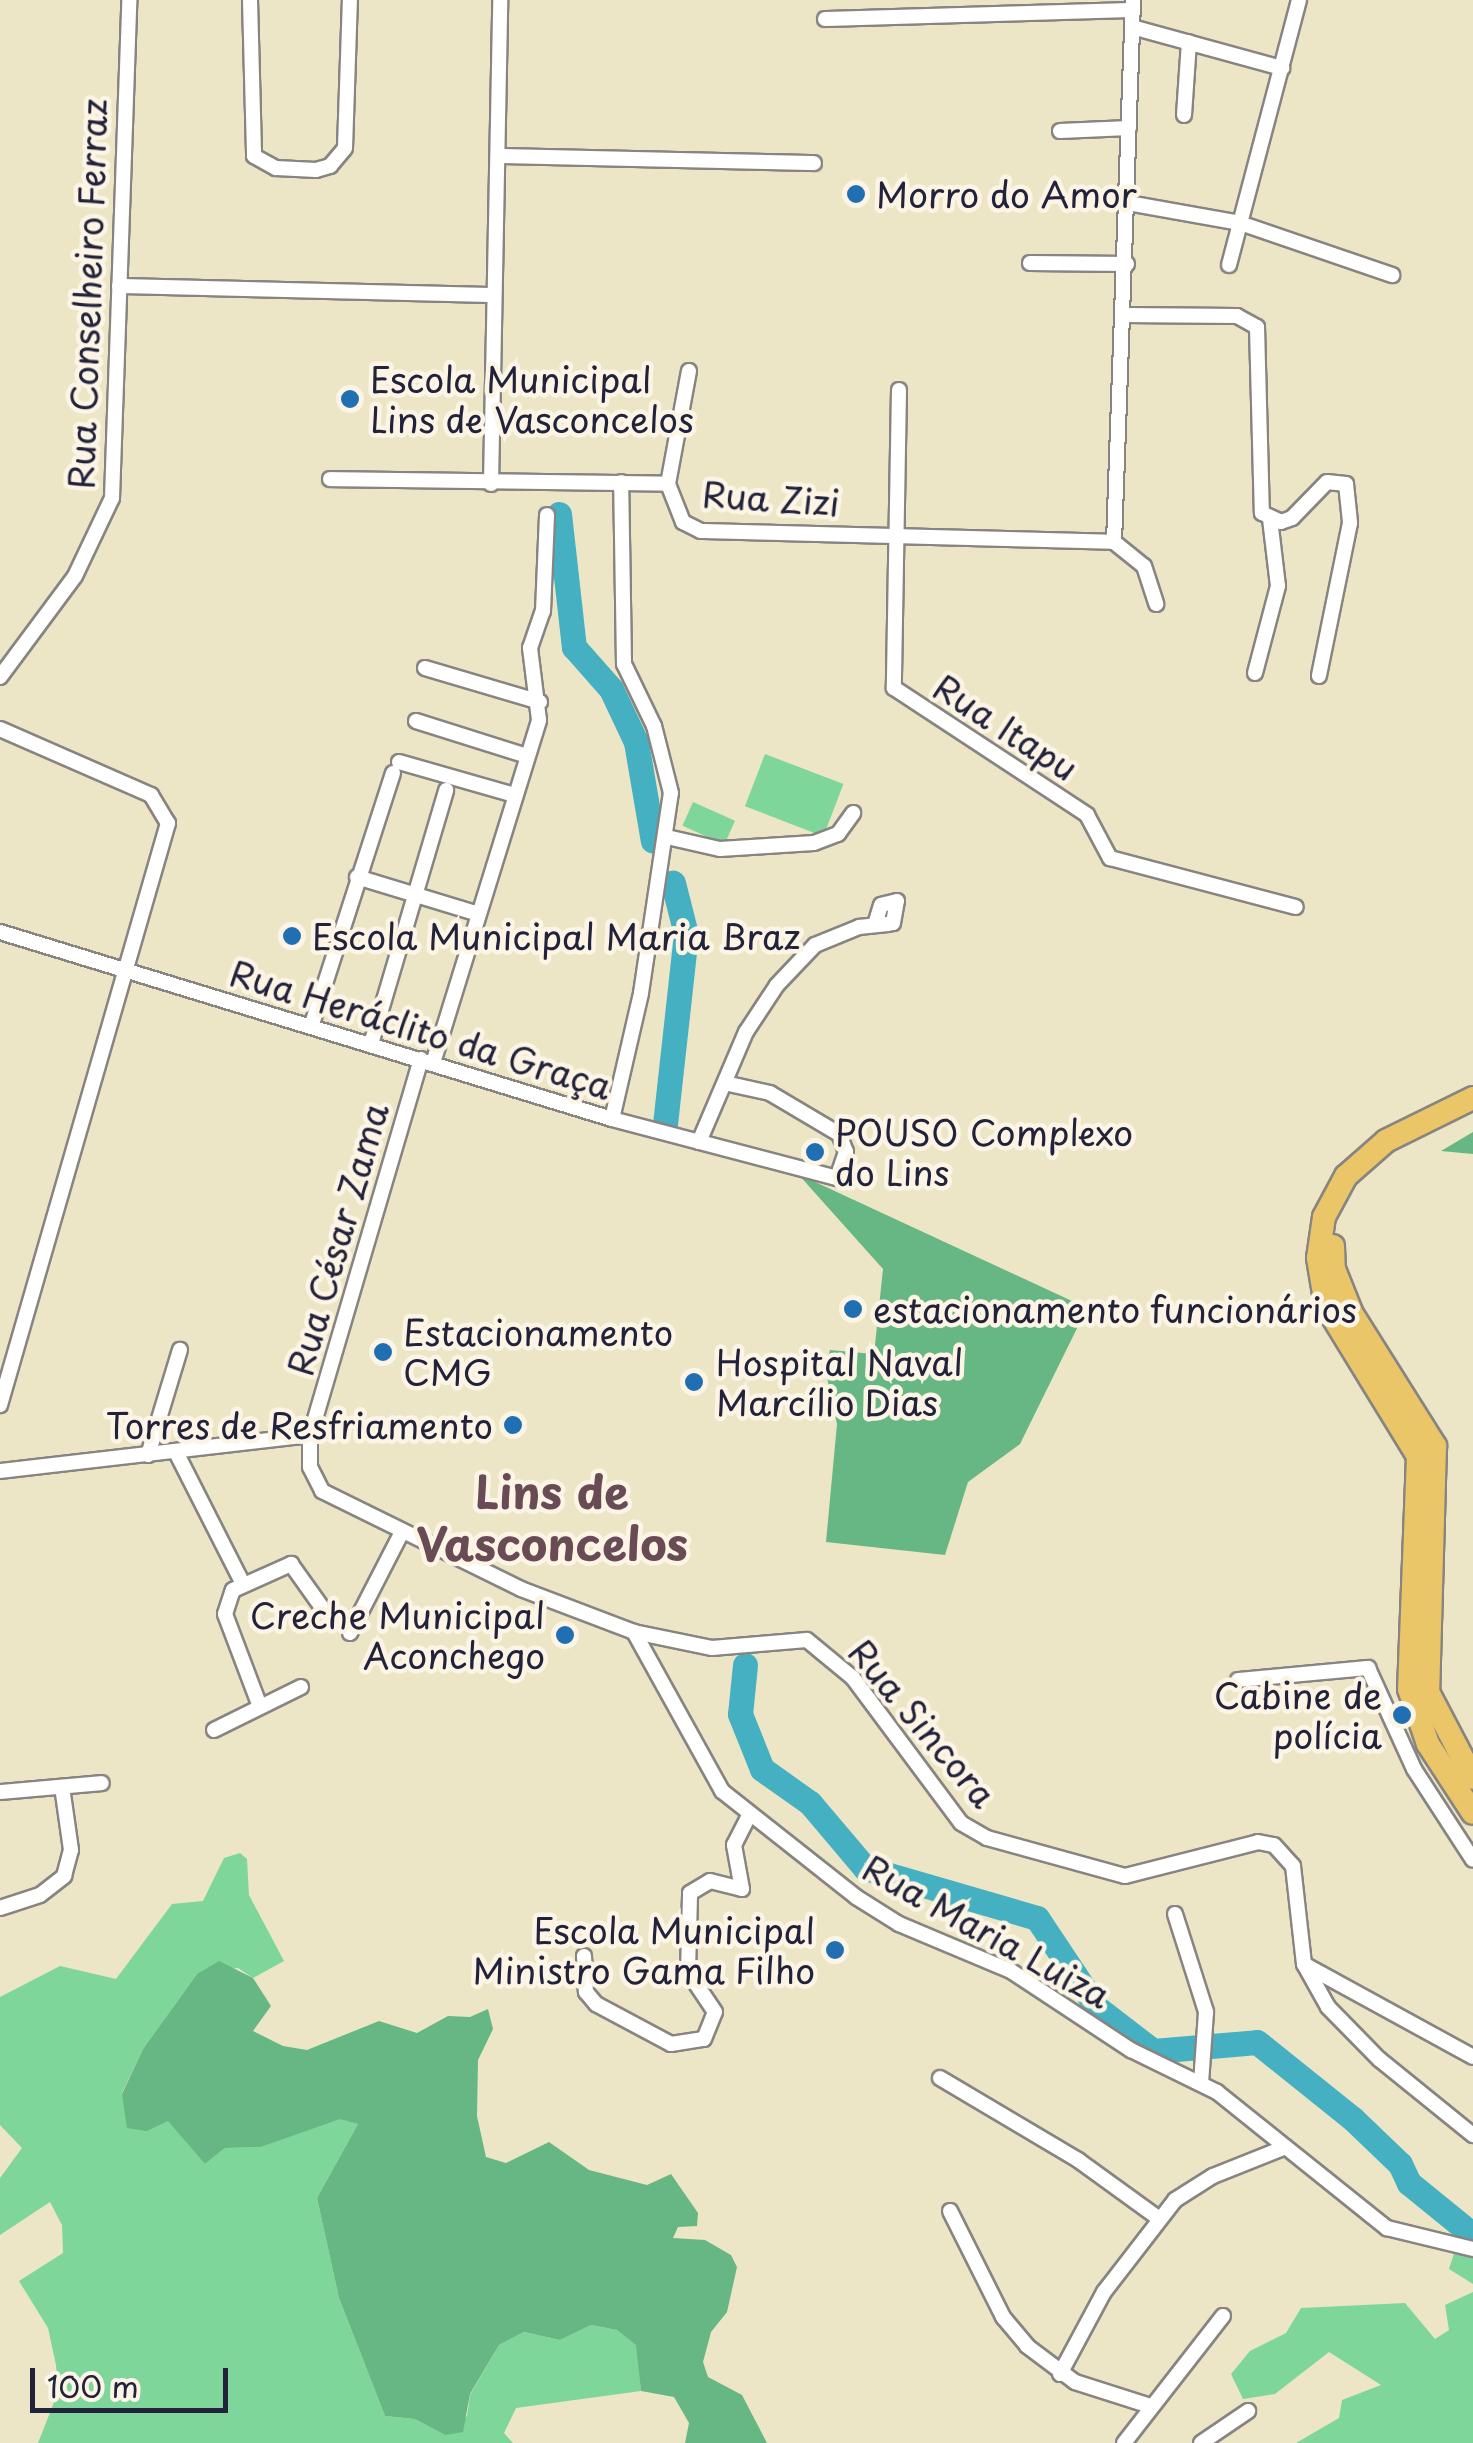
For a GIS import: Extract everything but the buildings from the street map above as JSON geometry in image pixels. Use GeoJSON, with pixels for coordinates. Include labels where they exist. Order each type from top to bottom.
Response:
{"type":"FeatureCollection","features":[{"type":"Feature","properties":{"kind":"main road"},"geometry":{"type":"LineString","coordinates":[[1473,1098],[1386,1141],[1346,1176],[1324,1217],[1318,1258],[1326,1306],[1418,1456],[1409,1689],[1428,1744],[1473,1812]]}},
{"type":"Feature","properties":{"kind":"main road"},"geometry":{"type":"LineString","coordinates":[[1473,1113],[1392,1152],[1360,1180],[1340,1215],[1332,1251],[1352,1314],[1435,1446],[1428,1692],[1473,1778]]}},
{"type":"Feature","properties":{"kind":"street","name":"Rua Conselheiro Ferraz"},"geometry":{"type":"LineString","coordinates":[[0,677],[75,576],[112,498],[129,0]]}},
{"type":"Feature","properties":{"kind":"street"},"geometry":{"type":"LineString","coordinates":[[250,0],[254,156],[276,168],[316,170],[330,166],[345,148],[350,0]]}},
{"type":"Feature","properties":{"kind":"street"},"geometry":{"type":"LineString","coordinates":[[491,484],[500,0]]}},
{"type":"Feature","properties":{"kind":"street"},"geometry":{"type":"LineString","coordinates":[[1229,265],[1299,0]]}},
{"type":"Feature","properties":{"kind":"street"},"geometry":{"type":"LineString","coordinates":[[825,19],[1132,5],[1127,264],[1114,542],[1144,566],[1156,604]]}},
{"type":"Feature","properties":{"kind":"street"},"geometry":{"type":"LineString","coordinates":[[1132,27],[1282,68]]}},
{"type":"Feature","properties":{"kind":"street"},"geometry":{"type":"LineString","coordinates":[[1184,115],[1189,42]]}},
{"type":"Feature","properties":{"kind":"street"},"geometry":{"type":"LineString","coordinates":[[1060,132],[1129,128]]}},
{"type":"Feature","properties":{"kind":"street"},"geometry":{"type":"LineString","coordinates":[[498,156],[814,163]]}},
{"type":"Feature","properties":{"kind":"street"},"geometry":{"type":"LineString","coordinates":[[1128,202],[1240,223],[1392,275]]}},
{"type":"Feature","properties":{"kind":"street"},"geometry":{"type":"LineString","coordinates":[[1030,263],[1127,264]]}},
{"type":"Feature","properties":{"kind":"street"},"geometry":{"type":"LineString","coordinates":[[119,286],[493,296]]}},
{"type":"Feature","properties":{"kind":"street"},"geometry":{"type":"LineString","coordinates":[[1124,315],[1238,316],[1257,327],[1258,502],[1270,519],[1278,586],[1255,673]]}},
{"type":"Feature","properties":{"kind":"street"},"geometry":{"type":"LineString","coordinates":[[668,484],[689,371]]}},
{"type":"Feature","properties":{"kind":"street"},"geometry":{"type":"LineString","coordinates":[[898,534],[899,390]]}},
{"type":"Feature","properties":{"kind":"street","name":"Rua Zizi"},"geometry":{"type":"LineString","coordinates":[[330,479],[668,484],[683,522],[702,531],[1114,542]]}},
{"type":"Feature","properties":{"kind":"street"},"geometry":{"type":"LineString","coordinates":[[612,1119],[642,993],[667,837],[666,762],[624,664],[621,482]]}},
{"type":"Feature","properties":{"kind":"street"},"geometry":{"type":"LineString","coordinates":[[1270,519],[1292,518],[1327,482],[1346,484],[1350,523],[1319,676]]}},
{"type":"Feature","properties":{"kind":"street"},"geometry":{"type":"LineString","coordinates":[[425,668],[540,702],[530,648],[543,610],[547,515]]}},
{"type":"Feature","properties":{"kind":"street","name":"Rua Itapu"},"geometry":{"type":"LineString","coordinates":[[898,534],[894,688],[1088,815],[1110,858],[1296,907]]}},
{"type":"Feature","properties":{"kind":"street","name":"Rua César Zama"},"geometry":{"type":"LineString","coordinates":[[310,1435],[427,1061],[480,914],[528,756],[540,702]]}},
{"type":"Feature","properties":{"kind":"street"},"geometry":{"type":"LineString","coordinates":[[416,721],[528,756]]}},
{"type":"Feature","properties":{"kind":"street"},"geometry":{"type":"LineString","coordinates":[[0,729],[124,780],[163,807],[166,844],[0,1405]]}},
{"type":"Feature","properties":{"kind":"street"},"geometry":{"type":"LineString","coordinates":[[311,1027],[357,876],[396,768],[515,795]]}},
{"type":"Feature","properties":{"kind":"street"},"geometry":{"type":"LineString","coordinates":[[371,1044],[446,790]]}},
{"type":"Feature","properties":{"kind":"street"},"geometry":{"type":"LineString","coordinates":[[667,837],[720,849],[814,843],[838,834],[853,812]]}},
{"type":"Feature","properties":{"kind":"street"},"geometry":{"type":"LineString","coordinates":[[357,876],[480,914]]}},
{"type":"Feature","properties":{"kind":"street"},"geometry":{"type":"LineString","coordinates":[[699,1142],[756,1013],[795,964],[841,932],[875,925]]}},
{"type":"Feature","properties":{"kind":"street","name":"Rua Heráclito da Graça"},"geometry":{"type":"LineString","coordinates":[[0,932],[612,1119],[826,1178],[839,1174],[844,1139],[791,1102],[725,1082]]}},
{"type":"Feature","properties":{"kind":"street"},"geometry":{"type":"LineString","coordinates":[[148,1454],[180,1350]]}},
{"type":"Feature","properties":{"kind":"street"},"geometry":{"type":"LineString","coordinates":[[0,1471],[310,1435],[310,1467],[322,1490],[561,1607],[634,1632]]}},
{"type":"Feature","properties":{"kind":"street"},"geometry":{"type":"LineString","coordinates":[[176,1452],[242,1582]]}},
{"type":"Feature","properties":{"kind":"street"},"geometry":{"type":"LineString","coordinates":[[350,1633],[402,1532]]}},
{"type":"Feature","properties":{"kind":"street"},"geometry":{"type":"LineString","coordinates":[[258,1704],[225,1614],[242,1582],[291,1564],[320,1606]]}},
{"type":"Feature","properties":{"kind":"street","name":"Rua Maria Luiza"},"geometry":{"type":"LineString","coordinates":[[634,1632],[722,1791],[749,1816],[888,1918],[1012,1972],[1131,2050],[1201,2083],[1387,2228],[1473,2249]]}},
{"type":"Feature","properties":{"kind":"street","name":"Rua Sincora"},"geometry":{"type":"LineString","coordinates":[[634,1632],[712,1648],[807,1640],[853,1678],[960,1823],[1008,1846],[1124,1876],[1258,1842],[1274,1845],[1293,1866],[1304,1964],[1348,2030],[1473,2135]]}},
{"type":"Feature","properties":{"kind":"street"},"geometry":{"type":"LineString","coordinates":[[1238,1680],[1368,1668],[1414,1770],[1473,1860]]}},
{"type":"Feature","properties":{"kind":"street"},"geometry":{"type":"LineString","coordinates":[[214,1730],[258,1704],[301,1686]]}},
{"type":"Feature","properties":{"kind":"street"},"geometry":{"type":"LineString","coordinates":[[0,1792],[102,1783]]}},
{"type":"Feature","properties":{"kind":"street"},"geometry":{"type":"LineString","coordinates":[[0,1908],[40,1896],[64,1876],[71,1850],[62,1787]]}},
{"type":"Feature","properties":{"kind":"street"},"geometry":{"type":"LineString","coordinates":[[584,1956],[586,1992],[596,2004],[671,2044],[704,2040],[715,2012],[688,1972],[690,1893],[710,1881],[742,1890],[734,1845],[749,1816]]}},
{"type":"Feature","properties":{"kind":"street"},"geometry":{"type":"LineString","coordinates":[[1174,1914],[1201,1986],[1207,2036],[1201,2083]]}},
{"type":"Feature","properties":{"kind":"street"},"geometry":{"type":"LineString","coordinates":[[1304,1964],[1473,2057]]}},
{"type":"Feature","properties":{"kind":"street"},"geometry":{"type":"LineString","coordinates":[[940,2078],[1078,2160],[1158,2218]]}},
{"type":"Feature","properties":{"kind":"street"},"geometry":{"type":"LineString","coordinates":[[1060,2374],[1097,2303],[1158,2218],[1193,2186],[1283,2148]]}},
{"type":"Feature","properties":{"kind":"street"},"geometry":{"type":"LineString","coordinates":[[950,2211],[1003,2317],[1060,2374],[1150,2406]]}},
{"type":"Feature","properties":{"kind":"street"},"geometry":{"type":"LineString","coordinates":[[1124,2443],[1223,2316]]}},
{"type":"Feature","properties":{"kind":"street"},"geometry":{"type":"LineString","coordinates":[[1201,2443],[1248,2412]]}},
{"type":"Feature","properties":{"kind":"green space"},"geometry":{"type":"Polygon","coordinates":[[[765,754],[843,784],[823,836],[745,806],[765,754]]]}},
{"type":"Feature","properties":{"kind":"green space"},"geometry":{"type":"Polygon","coordinates":[[[693,802],[735,821],[724,844],[682,826],[693,802]]]}},
{"type":"Feature","properties":{"kind":"green space"},"geometry":{"type":"Polygon","coordinates":[[[1473,1132],[1473,1154],[1441,1151],[1473,1132]]]}},
{"type":"Feature","properties":{"kind":"green space"},"geometry":{"type":"Polygon","coordinates":[[[798,1174],[1087,1308],[1020,1444],[968,1482],[945,1555],[826,1542],[837,1424],[825,1368],[830,1350],[874,1354],[883,1269],[798,1174]]]}},
{"type":"Feature","properties":{"kind":"green space"},"geometry":{"type":"Polygon","coordinates":[[[240,1853],[247,1859],[249,1895],[284,1961],[253,1978],[238,1968],[197,1974],[143,2049],[122,2093],[152,2127],[168,2120],[205,2164],[225,2148],[261,2147],[340,2118],[358,2124],[317,2198],[339,2298],[385,2416],[415,2419],[445,2435],[467,2416],[470,2395],[499,2345],[524,2332],[560,2340],[591,2325],[617,2330],[637,2345],[641,2391],[516,2408],[504,2433],[513,2443],[38,2443],[58,2392],[56,2365],[48,2328],[19,2281],[63,2253],[62,2225],[50,2202],[0,2235],[0,2178],[22,2148],[0,2125],[0,1997],[60,1966],[116,1979],[172,1904],[203,1901],[224,1858],[240,1853]]]}},
{"type":"Feature","properties":{"kind":"green space"},"geometry":{"type":"Polygon","coordinates":[[[219,1961],[253,1978],[271,2006],[253,2031],[283,2046],[307,2050],[379,2021],[417,2033],[448,2016],[470,2017],[488,2009],[493,2029],[478,2060],[477,2116],[486,2157],[506,2163],[549,2142],[589,2170],[647,2185],[671,2174],[698,2213],[697,2226],[678,2227],[673,2238],[705,2240],[731,2255],[737,2267],[727,2312],[711,2332],[703,2362],[708,2377],[742,2395],[767,2443],[685,2443],[689,2423],[674,2397],[641,2391],[636,2345],[617,2330],[591,2325],[560,2340],[524,2332],[499,2345],[470,2394],[463,2432],[445,2435],[415,2419],[385,2416],[339,2298],[317,2198],[358,2124],[340,2119],[261,2147],[225,2148],[205,2164],[168,2121],[147,2131],[127,2128],[122,2094],[143,2049],[197,1974],[219,1961]]]}},
{"type":"Feature","properties":{"kind":"green space"},"geometry":{"type":"Polygon","coordinates":[[[1456,2247],[1473,2251],[1473,2284],[1449,2269],[1456,2247]]]}},
{"type":"Feature","properties":{"kind":"green space"},"geometry":{"type":"Polygon","coordinates":[[[1473,2292],[1473,2443],[1296,2443],[1339,2418],[1342,2400],[1381,2385],[1329,2352],[1275,2394],[1243,2399],[1231,2374],[1250,2351],[1286,2333],[1301,2308],[1405,2303],[1435,2339],[1449,2330],[1445,2305],[1473,2292]]]}},
{"type":"Feature","properties":{"kind":"waterway"},"geometry":{"type":"LineString","coordinates":[[559,514],[574,647],[611,689],[636,742],[653,841]]}},
{"type":"Feature","properties":{"kind":"waterway"},"geometry":{"type":"LineString","coordinates":[[665,1124],[686,934],[673,883]]}},
{"type":"Feature","properties":{"kind":"waterway"},"geometry":{"type":"LineString","coordinates":[[745,1665],[740,1714],[762,1769],[810,1803],[865,1868],[1037,1918],[1097,2008],[1153,2051],[1257,2042],[1353,2119],[1400,2164],[1409,2183],[1473,2235]]}},
{"type":"Feature","properties":{"kind":"place","name":"Morro do Amor"},"geometry":{"type":"Point","coordinates":[856,194]}},
{"type":"Feature","properties":{"kind":"place","name":"Escola Municipal Lins de Vasconcelos"},"geometry":{"type":"Point","coordinates":[350,399]}},
{"type":"Feature","properties":{"kind":"place","name":"Escola Municipal Maria Braz"},"geometry":{"type":"Point","coordinates":[292,936]}},
{"type":"Feature","properties":{"kind":"place","name":"POUSO Complexo do Lins"},"geometry":{"type":"Point","coordinates":[815,1152]}},
{"type":"Feature","properties":{"kind":"place","name":"estacionamento funcionários"},"geometry":{"type":"Point","coordinates":[853,1309]}},
{"type":"Feature","properties":{"kind":"place","name":"Estacionamento CMG"},"geometry":{"type":"Point","coordinates":[383,1352]}},
{"type":"Feature","properties":{"kind":"place","name":"Hospital Naval Marcílio Dias"},"geometry":{"type":"Point","coordinates":[694,1382]}},
{"type":"Feature","properties":{"kind":"place","name":"Torres de Resfriamento"},"geometry":{"type":"Point","coordinates":[513,1425]}},
{"type":"Feature","properties":{"kind":"place","name":"Creche Municipal Aconchego"},"geometry":{"type":"Point","coordinates":[565,1635]}},
{"type":"Feature","properties":{"kind":"place","name":"Cabine de polícia"},"geometry":{"type":"Point","coordinates":[1402,1715]}},
{"type":"Feature","properties":{"kind":"place","name":"Escola Municipal Ministro Gama Filho"},"geometry":{"type":"Point","coordinates":[835,1950]}},
{"type":"Feature","properties":{"kind":"district","name":"Lins de Vasconcelos"},"geometry":{"type":"Point","coordinates":[552,1517]}}]}
